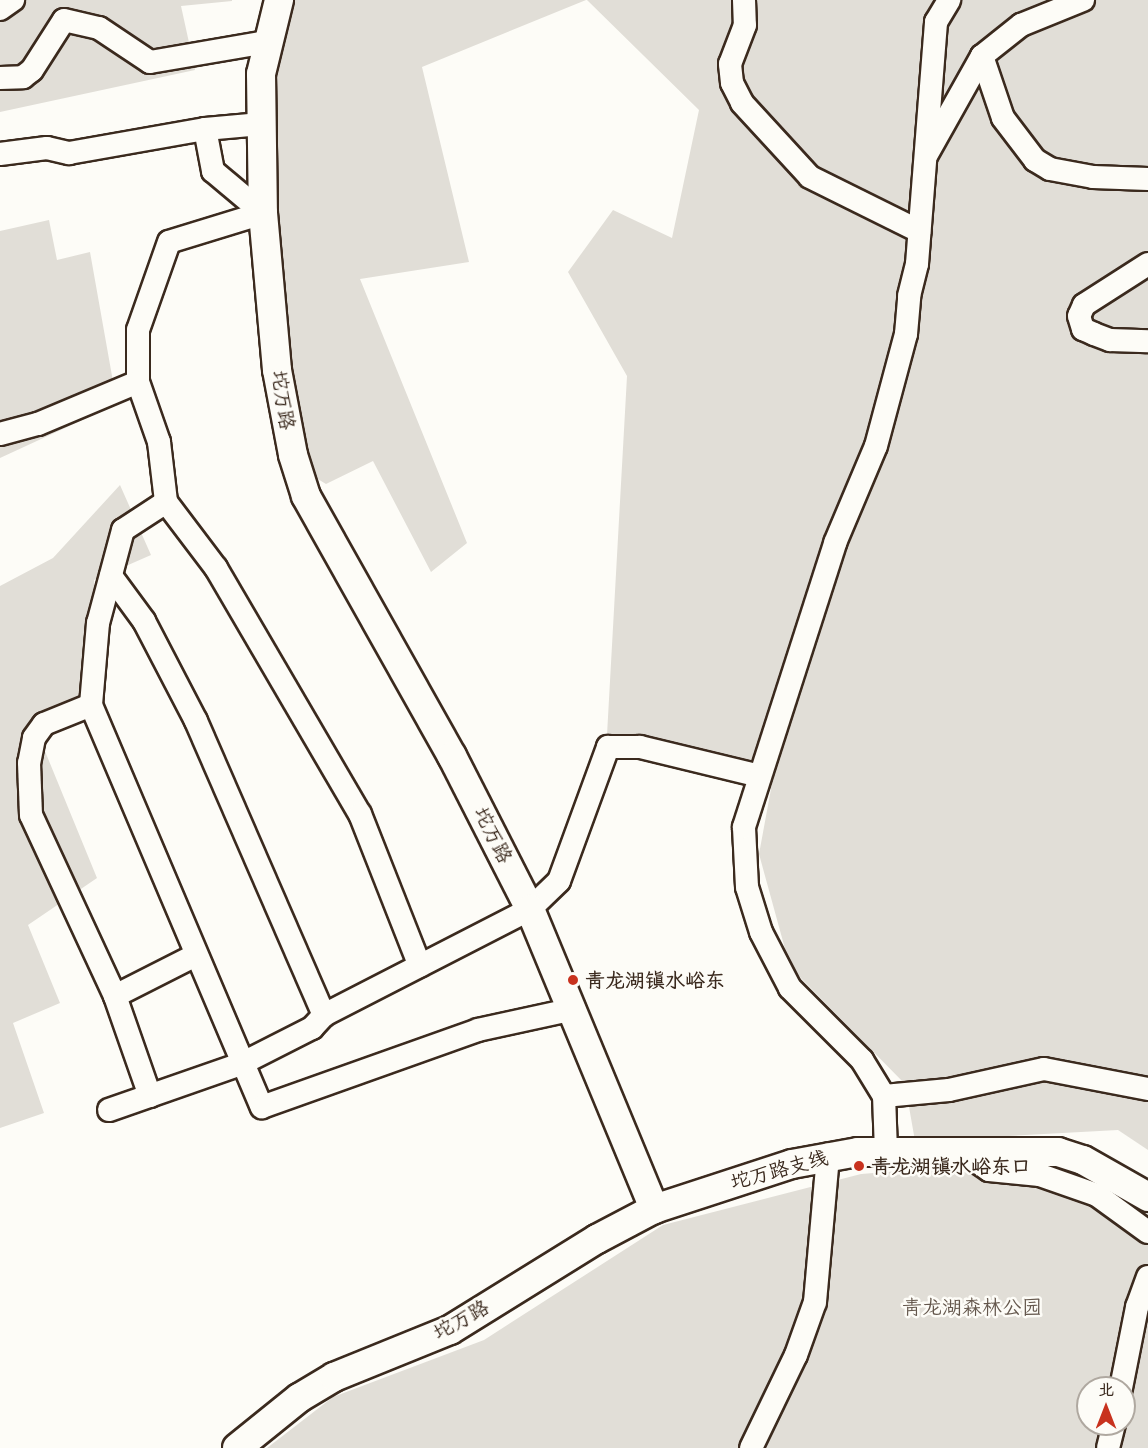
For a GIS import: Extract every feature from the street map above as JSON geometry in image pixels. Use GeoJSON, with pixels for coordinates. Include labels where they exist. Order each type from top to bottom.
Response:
{"type":"FeatureCollection","features":[{"type":"Feature","properties":{"kind":"main road","name":"坨万路"},"geometry":{"type":"LineString","coordinates":[[237,1448],[299,1398],[334,1377],[450,1330],[597,1239],[654,1209],[574,1009],[530,909],[452,756],[306,496],[293,455],[277,370],[264,213],[261,124],[261,74],[279,0]]}},
{"type":"Feature","properties":{"kind":"main road","name":"坨万路支线"},"geometry":{"type":"LineString","coordinates":[[654,1209],[751,1176],[828,1155],[886,1152],[1058,1152],[1083,1160],[1148,1197]]}},
{"type":"Feature","properties":{"kind":"street"},"geometry":{"type":"LineString","coordinates":[[0,9],[13,0]]}},
{"type":"Feature","properties":{"kind":"street"},"geometry":{"type":"LineString","coordinates":[[744,0],[745,25],[730,64],[732,83],[742,103],[810,177],[919,231]]}},
{"type":"Feature","properties":{"kind":"street"},"geometry":{"type":"LineString","coordinates":[[886,1152],[884,1096],[862,1060],[790,988],[760,932],[747,887],[744,827],[835,543],[876,446],[906,334],[919,231],[936,22],[949,0]]}},
{"type":"Feature","properties":{"kind":"street"},"geometry":{"type":"LineString","coordinates":[[925,158],[982,56],[1021,25],[1083,0]]}},
{"type":"Feature","properties":{"kind":"street"},"geometry":{"type":"LineString","coordinates":[[0,78],[23,76],[32,70],[63,20],[99,28],[150,62],[267,42]]}},
{"type":"Feature","properties":{"kind":"street"},"geometry":{"type":"LineString","coordinates":[[982,56],[1003,118],[1035,160],[1050,168],[1093,177],[1148,178]]}},
{"type":"Feature","properties":{"kind":"street"},"geometry":{"type":"LineString","coordinates":[[0,154],[47,148],[69,153],[205,129],[261,124]]}},
{"type":"Feature","properties":{"kind":"street"},"geometry":{"type":"LineString","coordinates":[[205,129],[213,171],[264,213]]}},
{"type":"Feature","properties":{"kind":"street"},"geometry":{"type":"LineString","coordinates":[[264,213],[169,242],[138,330],[138,382],[159,442],[166,502],[216,568],[360,814],[420,966]]}},
{"type":"Feature","properties":{"kind":"street"},"geometry":{"type":"LineString","coordinates":[[1148,264],[1084,305],[1079,316],[1083,329],[1110,340],[1148,341]]}},
{"type":"Feature","properties":{"kind":"street"},"geometry":{"type":"LineString","coordinates":[[0,435],[38,424],[138,382]]}},
{"type":"Feature","properties":{"kind":"street"},"geometry":{"type":"LineString","coordinates":[[166,502],[123,530],[98,623],[91,705],[195,956],[262,1107],[272,1106],[477,1030],[574,1009]]}},
{"type":"Feature","properties":{"kind":"street"},"geometry":{"type":"LineString","coordinates":[[111,576],[144,621],[196,721],[324,1015]]}},
{"type":"Feature","properties":{"kind":"street"},"geometry":{"type":"LineString","coordinates":[[91,705],[44,724],[34,738],[29,763],[31,815],[115,996],[150,1096]]}},
{"type":"Feature","properties":{"kind":"street"},"geometry":{"type":"LineString","coordinates":[[110,1110],[241,1064],[312,1028],[324,1015],[530,909],[559,881],[608,747],[640,747],[760,776]]}},
{"type":"Feature","properties":{"kind":"street"},"geometry":{"type":"LineString","coordinates":[[115,996],[195,956]]}},
{"type":"Feature","properties":{"kind":"street"},"geometry":{"type":"LineString","coordinates":[[884,1096],[949,1090],[1044,1069],[1148,1089]]}},
{"type":"Feature","properties":{"kind":"street"},"geometry":{"type":"LineString","coordinates":[[961,1151],[989,1170],[1040,1175],[1097,1195],[1148,1232]]}},
{"type":"Feature","properties":{"kind":"street"},"geometry":{"type":"LineString","coordinates":[[751,1448],[796,1355],[815,1302],[828,1155]]}},
{"type":"Feature","properties":{"kind":"street"},"geometry":{"type":"LineString","coordinates":[[1123,1376],[1137,1307],[1148,1277]]}},
{"type":"Feature","properties":{"kind":"green space"},"geometry":{"type":"Polygon","coordinates":[[[0,0],[232,1],[181,6],[195,70],[0,112],[0,0]]]}},
{"type":"Feature","properties":{"kind":"green space"},"geometry":{"type":"Polygon","coordinates":[[[273,0],[586,0],[422,67],[469,262],[360,279],[467,543],[431,572],[373,461],[326,484],[283,458],[261,87],[273,0]]]}},
{"type":"Feature","properties":{"kind":"green space"},"geometry":{"type":"Polygon","coordinates":[[[587,0],[1148,0],[1148,1150],[1118,1130],[915,1141],[905,1084],[790,967],[759,854],[771,789],[607,735],[627,376],[568,272],[613,210],[672,238],[699,110],[587,0]]]}},
{"type":"Feature","properties":{"kind":"green space"},"geometry":{"type":"Polygon","coordinates":[[[49,220],[57,260],[90,252],[117,404],[0,458],[0,231],[49,220]]]}},
{"type":"Feature","properties":{"kind":"green space"},"geometry":{"type":"Polygon","coordinates":[[[120,485],[151,555],[94,580],[99,699],[40,739],[97,878],[28,925],[60,1003],[13,1023],[44,1113],[0,1128],[0,586],[53,558],[120,485]]]}},
{"type":"Feature","properties":{"kind":"green space","name":"青龙湖森林公园"},"geometry":{"type":"Polygon","coordinates":[[[1029,1161],[1096,1166],[1148,1198],[1148,1448],[267,1448],[333,1397],[484,1340],[663,1225],[861,1174],[1029,1161]]]}},
{"type":"Feature","properties":{"kind":"place","name":"青龙湖镇水峪东"},"geometry":{"type":"Point","coordinates":[573,980]}},
{"type":"Feature","properties":{"kind":"place","name":"青龙湖镇水峪东口"},"geometry":{"type":"Point","coordinates":[859,1166]}}]}
